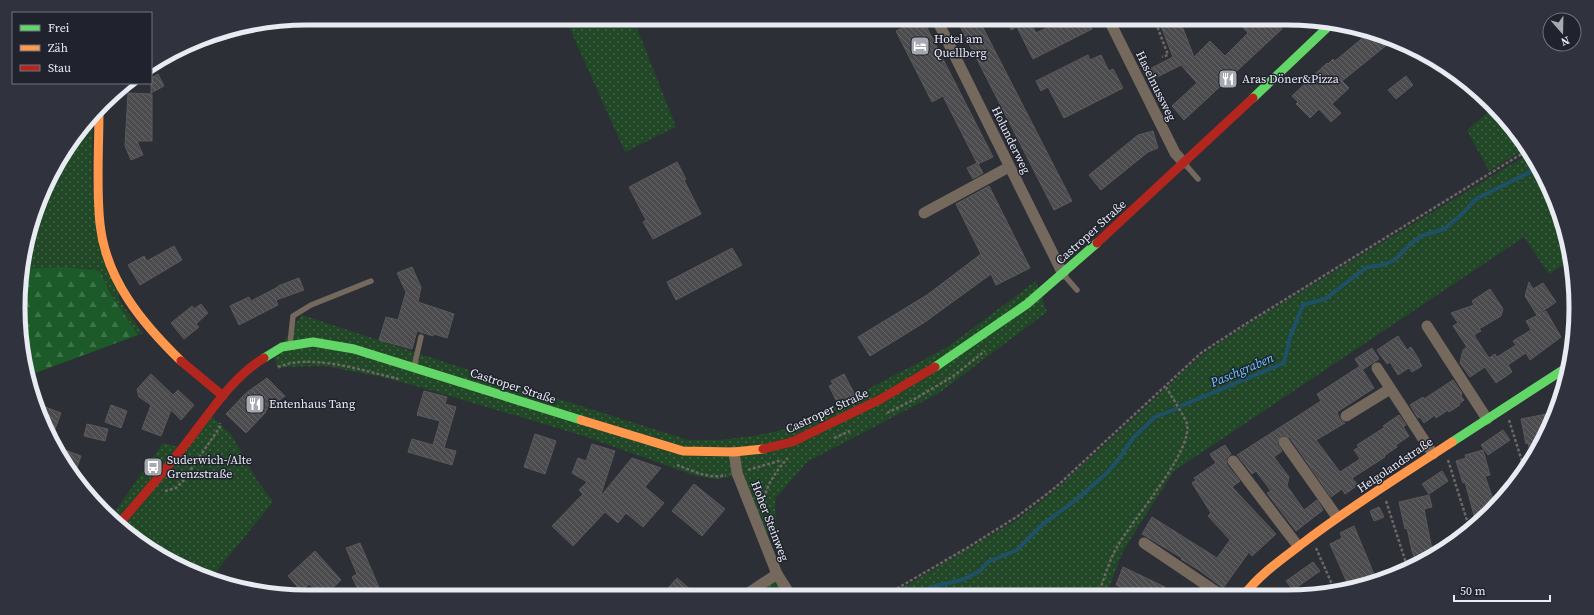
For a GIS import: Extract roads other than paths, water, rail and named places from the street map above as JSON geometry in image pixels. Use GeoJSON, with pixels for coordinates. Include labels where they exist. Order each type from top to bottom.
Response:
{"type":"FeatureCollection","features":[{"type":"Feature","properties":{"kind":"main road","name":"Castroper Straße"},"geometry":{"type":"LineString","coordinates":[[122,521],[183,448],[223,396],[250,367],[282,347],[313,342],[354,349],[683,451],[734,452],[762,449],[792,442],[881,399],[942,363],[1027,304],[1063,274],[1327,28]]}},
{"type":"Feature","properties":{"kind":"main road"},"geometry":{"type":"LineString","coordinates":[[99,117],[98,162],[100,226],[106,254],[118,285],[138,317],[171,352],[223,396]]}},
{"type":"Feature","properties":{"kind":"main road","name":"Helgolandstraße"},"geometry":{"type":"LineString","coordinates":[[1248,590],[1254,582],[1298,546],[1337,517],[1562,371]]}},
{"type":"Feature","properties":{"kind":"street","name":"Holunderweg"},"geometry":{"type":"LineString","coordinates":[[939,25],[1063,274]]}},
{"type":"Feature","properties":{"kind":"street","name":"Haselnussweg"},"geometry":{"type":"LineString","coordinates":[[1111,25],[1175,153],[1184,162]]}},
{"type":"Feature","properties":{"kind":"street"},"geometry":{"type":"LineString","coordinates":[[924,213],[1010,167]]}},
{"type":"Feature","properties":{"kind":"street"},"geometry":{"type":"LineString","coordinates":[[1427,326],[1487,419]]}},
{"type":"Feature","properties":{"kind":"street"},"geometry":{"type":"LineString","coordinates":[[1377,368],[1433,454]]}},
{"type":"Feature","properties":{"kind":"street"},"geometry":{"type":"LineString","coordinates":[[1346,416],[1390,389]]}},
{"type":"Feature","properties":{"kind":"street"},"geometry":{"type":"LineString","coordinates":[[1284,442],[1337,517]]}},
{"type":"Feature","properties":{"kind":"street","name":"Hoher Steinweg"},"geometry":{"type":"LineString","coordinates":[[734,452],[737,473],[750,508],[776,574],[786,590]]}},
{"type":"Feature","properties":{"kind":"street"},"geometry":{"type":"LineString","coordinates":[[1233,461],[1298,546]]}},
{"type":"Feature","properties":{"kind":"street"},"geometry":{"type":"LineString","coordinates":[[1144,543],[1214,590]]}},
{"type":"Feature","properties":{"kind":"street"},"geometry":{"type":"LineString","coordinates":[[753,590],[776,574]]}},
{"type":"Feature","properties":{"kind":"lane"},"geometry":{"type":"LineString","coordinates":[[1184,162],[1198,179]]}},
{"type":"Feature","properties":{"kind":"lane"},"geometry":{"type":"LineString","coordinates":[[1063,274],[1077,290]]}},
{"type":"Feature","properties":{"kind":"lane"},"geometry":{"type":"LineString","coordinates":[[290,346],[293,316],[311,305],[371,281]]}},
{"type":"Feature","properties":{"kind":"lane"},"geometry":{"type":"LineString","coordinates":[[414,368],[421,337]]}},
{"type":"Feature","properties":{"kind":"waterway","name":"Paschgraben"},"geometry":{"type":"LineString","coordinates":[[1181,406],[1284,363],[1290,337],[1303,305],[1325,299],[1367,267],[1383,265],[1395,260],[1407,247],[1421,236],[1444,229],[1462,214],[1476,199],[1533,169]]}},
{"type":"Feature","properties":{"kind":"waterway","name":"Paschgraben"},"geometry":{"type":"LineString","coordinates":[[925,590],[962,580],[980,571],[988,562],[1017,550],[1043,524],[1077,499],[1108,472],[1133,438],[1155,417],[1176,409]]}},
{"type":"Feature","properties":{"kind":"place","name":"Hotel am Quellberg"},"geometry":{"type":"Point","coordinates":[920,46]}},
{"type":"Feature","properties":{"kind":"place","name":"Aras Döner&Pizza"},"geometry":{"type":"Point","coordinates":[1228,79]}},
{"type":"Feature","properties":{"kind":"place","name":"Entenhaus Tang"},"geometry":{"type":"Point","coordinates":[255,404]}},
{"type":"Feature","properties":{"kind":"place","name":"Suderwich-/Alte Grenzstraße"},"geometry":{"type":"Point","coordinates":[153,467]}}]}
